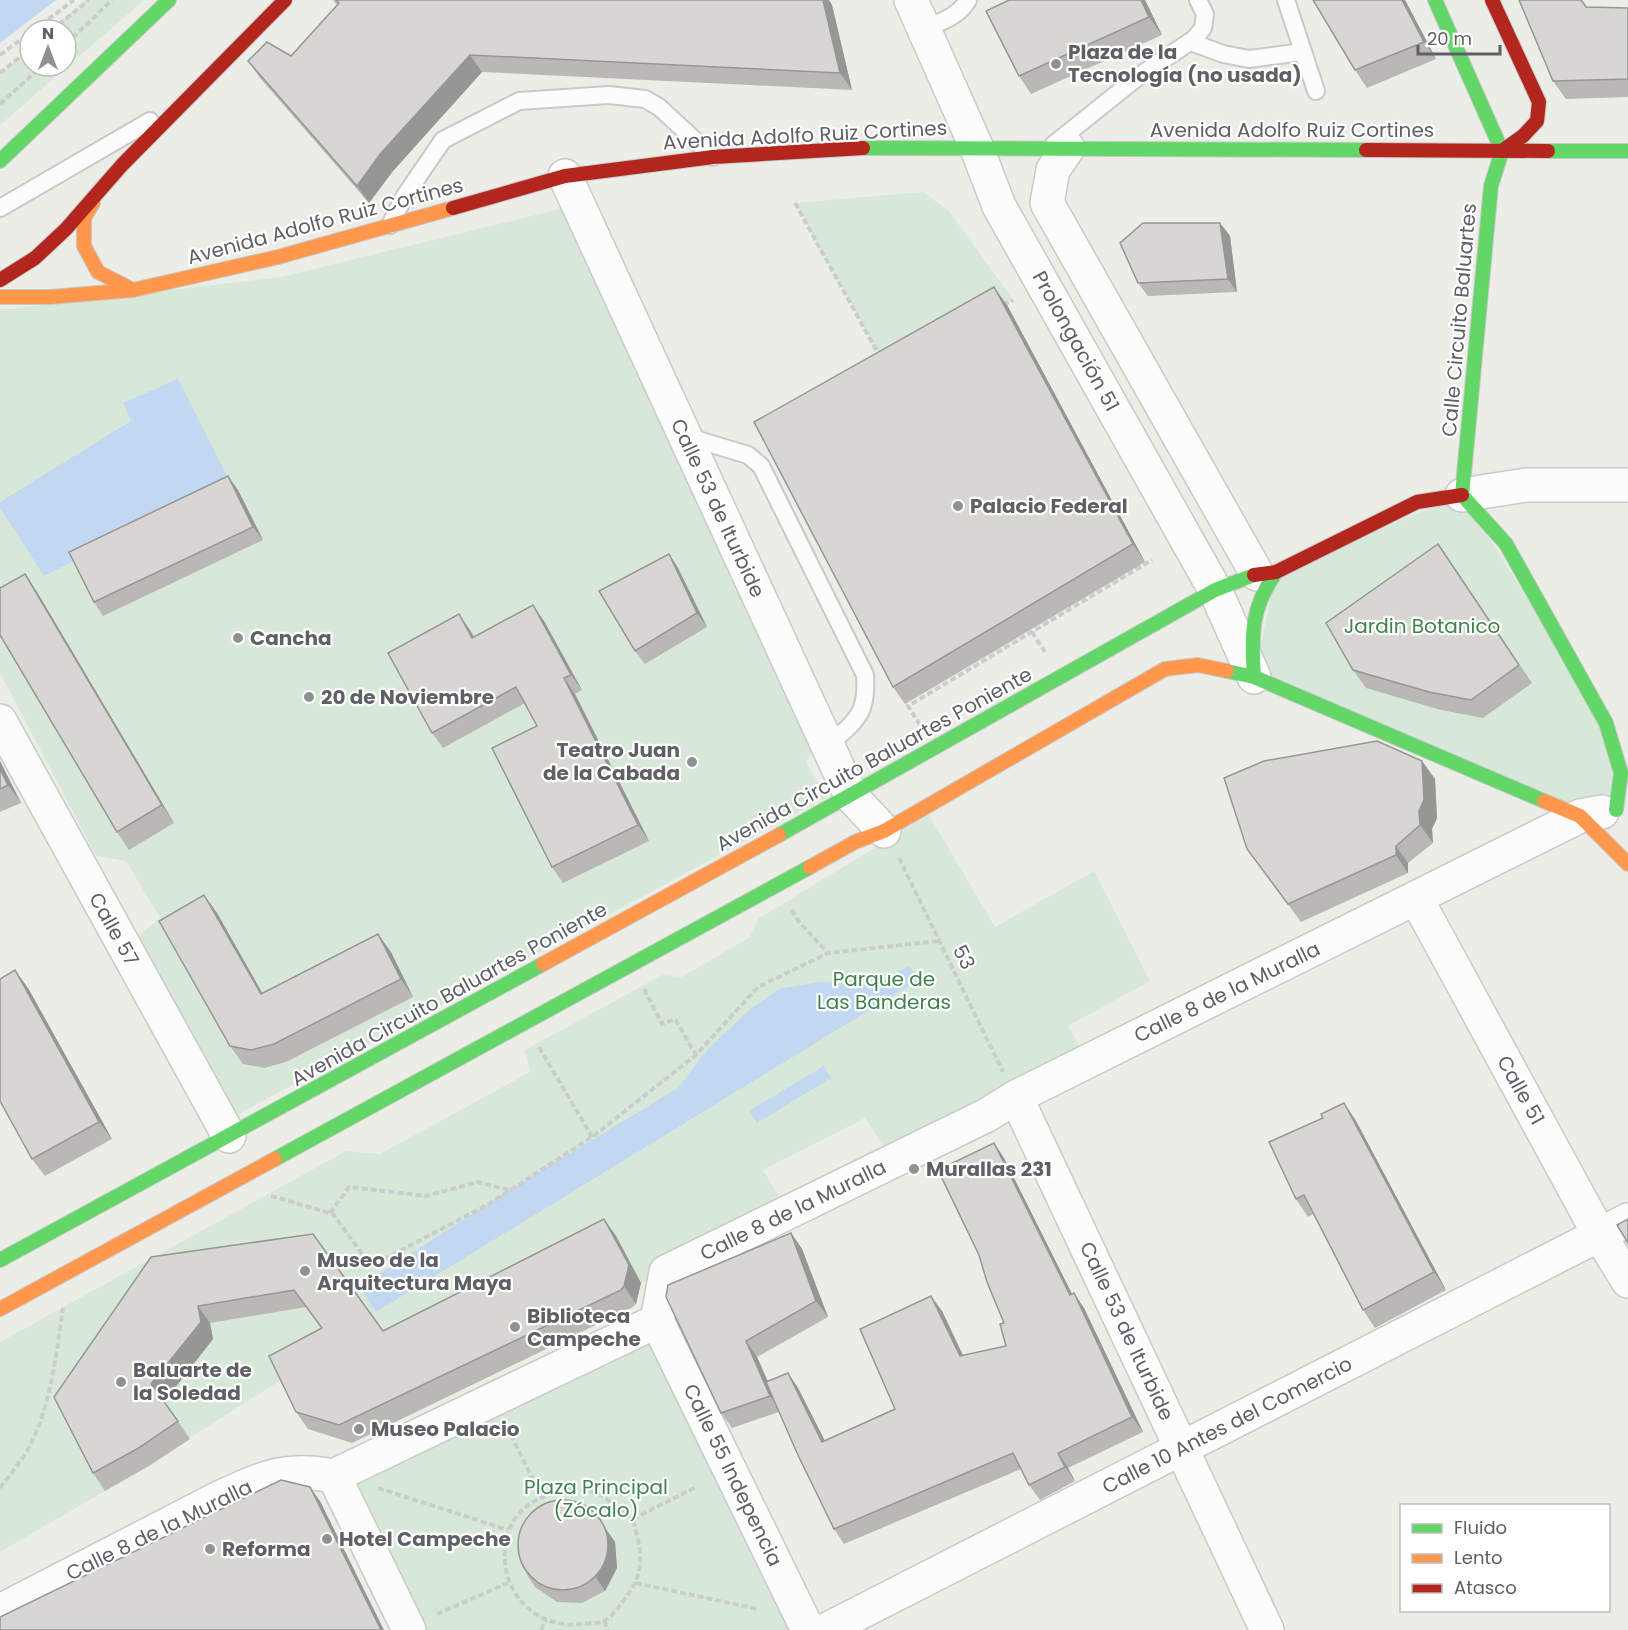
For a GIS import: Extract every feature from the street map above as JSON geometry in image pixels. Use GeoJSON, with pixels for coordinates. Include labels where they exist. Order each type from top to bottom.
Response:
{"type":"FeatureCollection","features":[{"type":"Feature","properties":{"kind":"main road"},"geometry":{"type":"LineString","coordinates":[[0,161],[169,0]]}},
{"type":"Feature","properties":{"kind":"main road"},"geometry":{"type":"LineString","coordinates":[[0,280],[16,272],[50,245],[122,165],[285,0]]}},
{"type":"Feature","properties":{"kind":"main road"},"geometry":{"type":"LineString","coordinates":[[1435,0],[1502,151],[1523,136],[1537,121],[1539,102],[1492,0]]}},
{"type":"Feature","properties":{"kind":"main road","name":"Avenida Adolfo Ruiz Cortines"},"geometry":{"type":"LineString","coordinates":[[0,297],[50,297],[133,290],[278,257],[565,176],[713,157],[882,147],[976,146],[1628,151]]}},
{"type":"Feature","properties":{"kind":"main road","name":"Calle Circuito Baluartes"},"geometry":{"type":"LineString","coordinates":[[1462,495],[1491,186],[1502,151]]}},
{"type":"Feature","properties":{"kind":"main road"},"geometry":{"type":"LineString","coordinates":[[100,192],[84,218],[84,246],[98,272],[133,290]]}},
{"type":"Feature","properties":{"kind":"main road"},"geometry":{"type":"LineString","coordinates":[[1462,495],[1506,544],[1606,723],[1621,773],[1625,811]]}},
{"type":"Feature","properties":{"kind":"main road","name":"Avenida Circuito Baluartes Poniente"},"geometry":{"type":"LineString","coordinates":[[0,1260],[851,796],[1215,590],[1266,573],[1417,502],[1462,495]]}},
{"type":"Feature","properties":{"kind":"main road"},"geometry":{"type":"LineString","coordinates":[[1254,676],[1251,635],[1256,603],[1264,587],[1266,573]]}},
{"type":"Feature","properties":{"kind":"main road"},"geometry":{"type":"LineString","coordinates":[[0,1309],[855,842],[884,831],[1165,669],[1198,665],[1254,676],[1581,816],[1628,864]]}},
{"type":"Feature","properties":{"kind":"street","name":"Prolongación 51"},"geometry":{"type":"LineString","coordinates":[[918,14],[976,146],[999,206],[1215,590],[1254,676]]}},
{"type":"Feature","properties":{"kind":"street"},"geometry":{"type":"LineString","coordinates":[[1059,147],[1047,203],[1266,573]]}},
{"type":"Feature","properties":{"kind":"street","name":"Calle 53 de Iturbide"},"geometry":{"type":"LineString","coordinates":[[565,176],[851,796],[884,831]]}},
{"type":"Feature","properties":{"kind":"street"},"geometry":{"type":"LineString","coordinates":[[1462,495],[1526,485],[1628,485]]}},
{"type":"Feature","properties":{"kind":"street","name":"Calle 57"},"geometry":{"type":"LineString","coordinates":[[0,721],[229,1136]]}},
{"type":"Feature","properties":{"kind":"street","name":"Calle 8 de la Muralla"},"geometry":{"type":"LineString","coordinates":[[657,1321],[666,1272],[987,1115],[1016,1097],[1581,816],[1625,811]]}},
{"type":"Feature","properties":{"kind":"street","name":"Calle 51"},"geometry":{"type":"LineString","coordinates":[[1416,898],[1599,1234],[1628,1281]]}},
{"type":"Feature","properties":{"kind":"street","name":"Calle 53 de Iturbide"},"geometry":{"type":"LineString","coordinates":[[1016,1097],[1267,1630]]}},
{"type":"Feature","properties":{"kind":"street","name":"Calle 10 Antes del Comercio"},"geometry":{"type":"LineString","coordinates":[[826,1630],[1628,1220]]}},
{"type":"Feature","properties":{"kind":"street"},"geometry":{"type":"LineString","coordinates":[[409,1630],[334,1476],[657,1321]]}},
{"type":"Feature","properties":{"kind":"street","name":"Calle 55 Indepencia"},"geometry":{"type":"LineString","coordinates":[[657,1321],[808,1630]]}},
{"type":"Feature","properties":{"kind":"street","name":"Calle 8 de la Muralla"},"geometry":{"type":"LineString","coordinates":[[0,1611],[254,1482],[283,1473],[308,1471],[334,1476]]}},
{"type":"Feature","properties":{"kind":"lane"},"geometry":{"type":"LineString","coordinates":[[918,14],[949,18],[963,8],[968,0]]}},
{"type":"Feature","properties":{"kind":"lane"},"geometry":{"type":"LineString","coordinates":[[1059,147],[1139,76],[1191,42],[1203,28],[1205,14],[1198,0]]}},
{"type":"Feature","properties":{"kind":"lane"},"geometry":{"type":"LineString","coordinates":[[1286,0],[1316,91]]}},
{"type":"Feature","properties":{"kind":"lane"},"geometry":{"type":"LineString","coordinates":[[1191,42],[1223,54],[1249,58],[1303,52]]}},
{"type":"Feature","properties":{"kind":"lane"},"geometry":{"type":"LineString","coordinates":[[389,226],[404,197],[443,140],[519,101],[609,95],[645,99],[659,107],[713,157]]}},
{"type":"Feature","properties":{"kind":"lane"},"geometry":{"type":"LineString","coordinates":[[0,208],[187,100]]}},
{"type":"Feature","properties":{"kind":"lane"},"geometry":{"type":"LineString","coordinates":[[684,435],[748,455],[761,466],[865,675],[866,693],[863,710],[853,724],[828,745]]}},
{"type":"Feature","properties":{"kind":"path"},"geometry":{"type":"LineString","coordinates":[[50,18],[74,0]]}},
{"type":"Feature","properties":{"kind":"path"},"geometry":{"type":"LineString","coordinates":[[67,18],[89,0]]}},
{"type":"Feature","properties":{"kind":"path"},"geometry":{"type":"LineString","coordinates":[[78,33],[112,0]]}},
{"type":"Feature","properties":{"kind":"path"},"geometry":{"type":"LineString","coordinates":[[0,55],[18,42]]}},
{"type":"Feature","properties":{"kind":"path"},"geometry":{"type":"LineString","coordinates":[[0,74],[18,59]]}},
{"type":"Feature","properties":{"kind":"path"},"geometry":{"type":"LineString","coordinates":[[0,104],[29,78]]}},
{"type":"Feature","properties":{"kind":"path"},"geometry":{"type":"LineString","coordinates":[[795,203],[881,357]]}},
{"type":"Feature","properties":{"kind":"path"},"geometry":{"type":"LineString","coordinates":[[1003,306],[1013,300]]}},
{"type":"Feature","properties":{"kind":"path"},"geometry":{"type":"LineString","coordinates":[[908,706],[1152,560]]}},
{"type":"Feature","properties":{"kind":"path"},"geometry":{"type":"LineString","coordinates":[[1032,632],[1049,658]]}},
{"type":"Feature","properties":{"kind":"path","name":"53"},"geometry":{"type":"LineString","coordinates":[[884,831],[1016,1097]]}},
{"type":"Feature","properties":{"kind":"path"},"geometry":{"type":"LineString","coordinates":[[777,885],[800,922],[828,953]]}},
{"type":"Feature","properties":{"kind":"path"},"geometry":{"type":"LineString","coordinates":[[267,1195],[333,1214],[371,1266],[489,1204],[592,1137],[696,1055],[758,987],[828,953],[939,941]]}},
{"type":"Feature","properties":{"kind":"path"},"geometry":{"type":"LineString","coordinates":[[643,986],[662,1024],[675,1019],[696,1055]]}},
{"type":"Feature","properties":{"kind":"path"},"geometry":{"type":"LineString","coordinates":[[524,1022],[592,1137]]}},
{"type":"Feature","properties":{"kind":"path"},"geometry":{"type":"LineString","coordinates":[[330,1213],[349,1187],[427,1196],[477,1182],[510,1190]]}},
{"type":"Feature","properties":{"kind":"path"},"geometry":{"type":"LineString","coordinates":[[0,1488],[27,1450],[45,1407],[56,1359],[63,1307],[57,1277]]}},
{"type":"Feature","properties":{"kind":"path"},"geometry":{"type":"LineString","coordinates":[[507,1426],[541,1496]]}},
{"type":"Feature","properties":{"kind":"path"},"geometry":{"type":"LineString","coordinates":[[377,1487],[508,1530]]}},
{"type":"Feature","properties":{"kind":"path"},"geometry":{"type":"LineString","coordinates":[[633,1519],[696,1487]]}},
{"type":"Feature","properties":{"kind":"path"},"geometry":{"type":"LineString","coordinates":[[572,1488],[598,1493],[633,1519],[641,1556],[636,1583],[621,1605],[604,1621],[572,1625],[546,1620],[523,1605],[508,1583],[503,1557],[508,1530],[523,1508],[541,1496],[572,1488]]}},
{"type":"Feature","properties":{"kind":"path"},"geometry":{"type":"LineString","coordinates":[[437,1614],[508,1583]]}},
{"type":"Feature","properties":{"kind":"path"},"geometry":{"type":"LineString","coordinates":[[636,1583],[758,1609]]}},
{"type":"Feature","properties":{"kind":"path"},"geometry":{"type":"LineString","coordinates":[[542,1630],[546,1620]]}},
{"type":"Feature","properties":{"kind":"path"},"geometry":{"type":"LineString","coordinates":[[604,1621],[608,1630]]}},
{"type":"Feature","properties":{"kind":"green space"},"geometry":{"type":"Polygon","coordinates":[[[86,0],[144,0],[78,57],[78,18],[65,18],[86,0]]]}},
{"type":"Feature","properties":{"kind":"green space"},"geometry":{"type":"Polygon","coordinates":[[[18,58],[18,78],[54,78],[0,125],[0,71],[18,58]]]}},
{"type":"Feature","properties":{"kind":"green space"},"geometry":{"type":"Polygon","coordinates":[[[923,192],[949,211],[1013,300],[886,367],[795,203],[923,192]]]}},
{"type":"Feature","properties":{"kind":"green space","name":"20 de Noviembre"},"geometry":{"type":"Polygon","coordinates":[[[564,208],[814,749],[806,762],[827,797],[237,1115],[136,938],[160,918],[126,861],[96,856],[0,673],[0,310],[281,277],[564,208]]]}},
{"type":"Feature","properties":{"kind":"green space","name":"Jardin Botanico"},"geometry":{"type":"Polygon","coordinates":[[[1462,495],[1606,723],[1616,810],[1580,816],[1254,677],[1276,572],[1462,495]]]}},
{"type":"Feature","properties":{"kind":"green space","name":"Parque de Las Banderas"},"geometry":{"type":"Polygon","coordinates":[[[929,815],[995,927],[1094,871],[1150,981],[1068,1026],[1083,1051],[889,1154],[865,1118],[763,1170],[785,1206],[641,1283],[616,1236],[397,1348],[359,1298],[375,1321],[105,1491],[0,1552],[0,1342],[346,1151],[380,1154],[530,1072],[525,1050],[662,975],[682,977],[750,937],[758,919],[929,815]]]}},
{"type":"Feature","properties":{"kind":"green space","name":"Plaza Principal (Zócalo)"},"geometry":{"type":"Polygon","coordinates":[[[660,1328],[808,1630],[409,1630],[334,1476],[660,1328]]]}},
{"type":"Feature","properties":{"kind":"water"},"geometry":{"type":"Polygon","coordinates":[[[0,0],[56,0],[33,18],[18,18],[18,29],[0,43],[0,0]]]}},
{"type":"Feature","properties":{"kind":"water"},"geometry":{"type":"Polygon","coordinates":[[[178,379],[230,482],[44,576],[0,508],[0,502],[131,421],[123,403],[178,379]]]}},
{"type":"Feature","properties":{"kind":"water"},"geometry":{"type":"Polygon","coordinates":[[[909,966],[920,979],[376,1312],[359,1287],[510,1190],[678,1088],[709,1048],[748,1011],[779,989],[821,982],[863,984],[869,988],[909,966]]]}},
{"type":"Feature","properties":{"kind":"water"},"geometry":{"type":"Polygon","coordinates":[[[824,1066],[831,1078],[757,1123],[749,1111],[824,1066]]]}},
{"type":"Feature","properties":{"kind":"building"},"geometry":{"type":"Polygon","coordinates":[[[336,0],[823,0],[840,73],[470,55],[381,153],[357,186],[248,61],[267,42],[291,56],[339,3],[336,0]]]}},
{"type":"Feature","properties":{"kind":"building","name":"Plaza de la Tecnología (no usada)"},"geometry":{"type":"Polygon","coordinates":[[[1009,0],[1141,0],[1149,17],[1019,76],[986,11],[1009,0]]]}},
{"type":"Feature","properties":{"kind":"building"},"geometry":{"type":"Polygon","coordinates":[[[1313,0],[1402,0],[1424,42],[1355,70],[1313,0]]]}},
{"type":"Feature","properties":{"kind":"building"},"geometry":{"type":"Polygon","coordinates":[[[1519,0],[1581,0],[1586,7],[1628,8],[1628,79],[1553,81],[1519,0]]]}},
{"type":"Feature","properties":{"kind":"building"},"geometry":{"type":"Polygon","coordinates":[[[1143,223],[1220,223],[1228,279],[1138,283],[1120,243],[1143,223]]]}},
{"type":"Feature","properties":{"kind":"building","name":"Palacio Federal"},"geometry":{"type":"Polygon","coordinates":[[[994,287],[1133,544],[893,687],[754,422],[994,287]]]}},
{"type":"Feature","properties":{"kind":"building"},"geometry":{"type":"Polygon","coordinates":[[[228,476],[253,527],[94,602],[69,552],[228,476]]]}},
{"type":"Feature","properties":{"kind":"building"},"geometry":{"type":"Polygon","coordinates":[[[1438,544],[1519,665],[1471,700],[1429,692],[1353,670],[1326,623],[1438,544]]]}},
{"type":"Feature","properties":{"kind":"building"},"geometry":{"type":"Polygon","coordinates":[[[669,554],[697,613],[635,651],[599,591],[669,554]]]}},
{"type":"Feature","properties":{"kind":"building"},"geometry":{"type":"Polygon","coordinates":[[[25,574],[162,805],[117,832],[0,635],[0,588],[25,574]]]}},
{"type":"Feature","properties":{"kind":"building"},"geometry":{"type":"Polygon","coordinates":[[[533,605],[571,675],[564,678],[638,825],[552,867],[492,748],[537,726],[516,687],[432,733],[388,653],[459,614],[472,638],[533,605]]]}},
{"type":"Feature","properties":{"kind":"building"},"geometry":{"type":"Polygon","coordinates":[[[1377,741],[1422,761],[1424,800],[1419,811],[1420,825],[1396,846],[1396,855],[1288,904],[1247,849],[1224,778],[1264,761],[1377,741]]]}},
{"type":"Feature","properties":{"kind":"building"},"geometry":{"type":"Polygon","coordinates":[[[0,769],[8,785],[0,789],[0,769]]]}},
{"type":"Feature","properties":{"kind":"building"},"geometry":{"type":"Polygon","coordinates":[[[204,895],[261,994],[378,934],[401,979],[274,1044],[251,1050],[230,1046],[159,921],[204,895]]]}},
{"type":"Feature","properties":{"kind":"building"},"geometry":{"type":"Polygon","coordinates":[[[15,970],[99,1122],[32,1159],[0,1101],[0,979],[15,970]]]}},
{"type":"Feature","properties":{"kind":"building"},"geometry":{"type":"Polygon","coordinates":[[[1344,1103],[1434,1272],[1363,1310],[1304,1195],[1296,1199],[1269,1142],[1323,1118],[1321,1114],[1344,1103]]]}},
{"type":"Feature","properties":{"kind":"building"},"geometry":{"type":"Polygon","coordinates":[[[994,1143],[1070,1295],[1074,1293],[1132,1417],[1058,1453],[1065,1467],[1029,1485],[1013,1453],[834,1529],[766,1382],[788,1373],[822,1442],[895,1409],[860,1329],[931,1296],[960,1356],[1006,1346],[1000,1324],[1004,1323],[987,1282],[979,1255],[938,1170],[994,1143]]]}},
{"type":"Feature","properties":{"kind":"building"},"geometry":{"type":"Polygon","coordinates":[[[604,1219],[629,1265],[621,1290],[339,1425],[296,1412],[269,1356],[322,1328],[294,1290],[198,1306],[201,1322],[151,1384],[178,1421],[137,1449],[93,1473],[54,1397],[151,1257],[313,1234],[383,1331],[604,1219]]]}},
{"type":"Feature","properties":{"kind":"building"},"geometry":{"type":"Polygon","coordinates":[[[1628,1219],[1628,1243],[1617,1225],[1628,1219]]]}},
{"type":"Feature","properties":{"kind":"building"},"geometry":{"type":"Polygon","coordinates":[[[791,1233],[816,1301],[746,1341],[770,1396],[721,1413],[666,1297],[668,1285],[791,1233]]]}},
{"type":"Feature","properties":{"kind":"building"},"geometry":{"type":"Polygon","coordinates":[[[281,1480],[310,1487],[381,1630],[0,1630],[0,1617],[281,1480]]]}},
{"type":"Feature","properties":{"kind":"building"},"geometry":{"type":"Polygon","coordinates":[[[563,1500],[580,1504],[595,1513],[604,1528],[608,1545],[604,1562],[595,1577],[580,1586],[563,1590],[546,1586],[531,1577],[522,1562],[518,1545],[522,1528],[531,1513],[546,1504],[563,1500]]]}},
{"type":"Feature","properties":{"kind":"traffic: fast"},"geometry":{"type":"LineString","coordinates":[[0,161],[169,0]]}},
{"type":"Feature","properties":{"kind":"traffic: fast"},"geometry":{"type":"LineString","coordinates":[[1435,0],[1502,151]]}},
{"type":"Feature","properties":{"kind":"traffic: fast"},"geometry":{"type":"LineString","coordinates":[[863,148],[1366,150]]}},
{"type":"Feature","properties":{"kind":"traffic: fast"},"geometry":{"type":"LineString","coordinates":[[1462,495],[1491,186],[1502,151]]}},
{"type":"Feature","properties":{"kind":"traffic: fast"},"geometry":{"type":"LineString","coordinates":[[1548,151],[1628,151]]}},
{"type":"Feature","properties":{"kind":"traffic: fast"},"geometry":{"type":"LineString","coordinates":[[1462,495],[1506,544],[1606,723],[1621,773],[1616,810]]}},
{"type":"Feature","properties":{"kind":"traffic: fast"},"geometry":{"type":"LineString","coordinates":[[1254,677],[1254,622],[1262,598],[1276,572]]}},
{"type":"Feature","properties":{"kind":"traffic: fast"},"geometry":{"type":"LineString","coordinates":[[779,835],[1215,590],[1254,575]]}},
{"type":"Feature","properties":{"kind":"traffic: fast"},"geometry":{"type":"LineString","coordinates":[[1227,671],[1254,677],[1544,801]]}},
{"type":"Feature","properties":{"kind":"traffic: fast"},"geometry":{"type":"LineString","coordinates":[[275,1159],[810,867]]}},
{"type":"Feature","properties":{"kind":"traffic: fast"},"geometry":{"type":"LineString","coordinates":[[0,1260],[543,964]]}},
{"type":"Feature","properties":{"kind":"traffic: slow"},"geometry":{"type":"LineString","coordinates":[[93,203],[84,218],[84,246],[98,272],[133,290]]}},
{"type":"Feature","properties":{"kind":"traffic: slow"},"geometry":{"type":"LineString","coordinates":[[0,297],[50,297],[133,290],[278,257],[453,208]]}},
{"type":"Feature","properties":{"kind":"traffic: slow"},"geometry":{"type":"LineString","coordinates":[[810,867],[855,842],[884,831],[1165,669],[1198,665],[1227,671]]}},
{"type":"Feature","properties":{"kind":"traffic: slow"},"geometry":{"type":"LineString","coordinates":[[1544,801],[1580,816],[1628,864]]}},
{"type":"Feature","properties":{"kind":"traffic: slow"},"geometry":{"type":"LineString","coordinates":[[543,964],[779,835]]}},
{"type":"Feature","properties":{"kind":"traffic: slow"},"geometry":{"type":"LineString","coordinates":[[0,1309],[275,1159]]}},
{"type":"Feature","properties":{"kind":"traffic: jam"},"geometry":{"type":"LineString","coordinates":[[0,280],[35,258],[66,229],[122,165],[285,0]]}},
{"type":"Feature","properties":{"kind":"traffic: jam"},"geometry":{"type":"LineString","coordinates":[[1492,0],[1539,102],[1537,121],[1523,136],[1502,151]]}},
{"type":"Feature","properties":{"kind":"traffic: jam"},"geometry":{"type":"LineString","coordinates":[[453,208],[565,176],[713,157],[863,148]]}},
{"type":"Feature","properties":{"kind":"traffic: jam"},"geometry":{"type":"LineString","coordinates":[[1366,150],[1548,151]]}},
{"type":"Feature","properties":{"kind":"traffic: jam"},"geometry":{"type":"LineString","coordinates":[[1254,575],[1276,572],[1417,502],[1462,495]]}},
{"type":"Feature","properties":{"kind":"place","name":"Plaza de la Tecnología (no usada)"},"geometry":{"type":"Point","coordinates":[1056,64]}},
{"type":"Feature","properties":{"kind":"place","name":"Palacio Federal"},"geometry":{"type":"Point","coordinates":[958,506]}},
{"type":"Feature","properties":{"kind":"place","name":"Cancha"},"geometry":{"type":"Point","coordinates":[238,638]}},
{"type":"Feature","properties":{"kind":"place","name":"20 de Noviembre"},"geometry":{"type":"Point","coordinates":[309,697]}},
{"type":"Feature","properties":{"kind":"place","name":"Teatro Juan de la Cabada"},"geometry":{"type":"Point","coordinates":[692,762]}},
{"type":"Feature","properties":{"kind":"place","name":"Murallas 231"},"geometry":{"type":"Point","coordinates":[914,1169]}},
{"type":"Feature","properties":{"kind":"place","name":"Museo de la Arquitectura Maya"},"geometry":{"type":"Point","coordinates":[305,1271]}},
{"type":"Feature","properties":{"kind":"place","name":"Biblioteca Campeche"},"geometry":{"type":"Point","coordinates":[515,1327]}},
{"type":"Feature","properties":{"kind":"place","name":"Baluarte de la Soledad"},"geometry":{"type":"Point","coordinates":[121,1382]}},
{"type":"Feature","properties":{"kind":"place","name":"Museo Palacio"},"geometry":{"type":"Point","coordinates":[359,1429]}},
{"type":"Feature","properties":{"kind":"place","name":"Hotel Campeche"},"geometry":{"type":"Point","coordinates":[327,1539]}},
{"type":"Feature","properties":{"kind":"place","name":"Reforma"},"geometry":{"type":"Point","coordinates":[210,1549]}}]}
